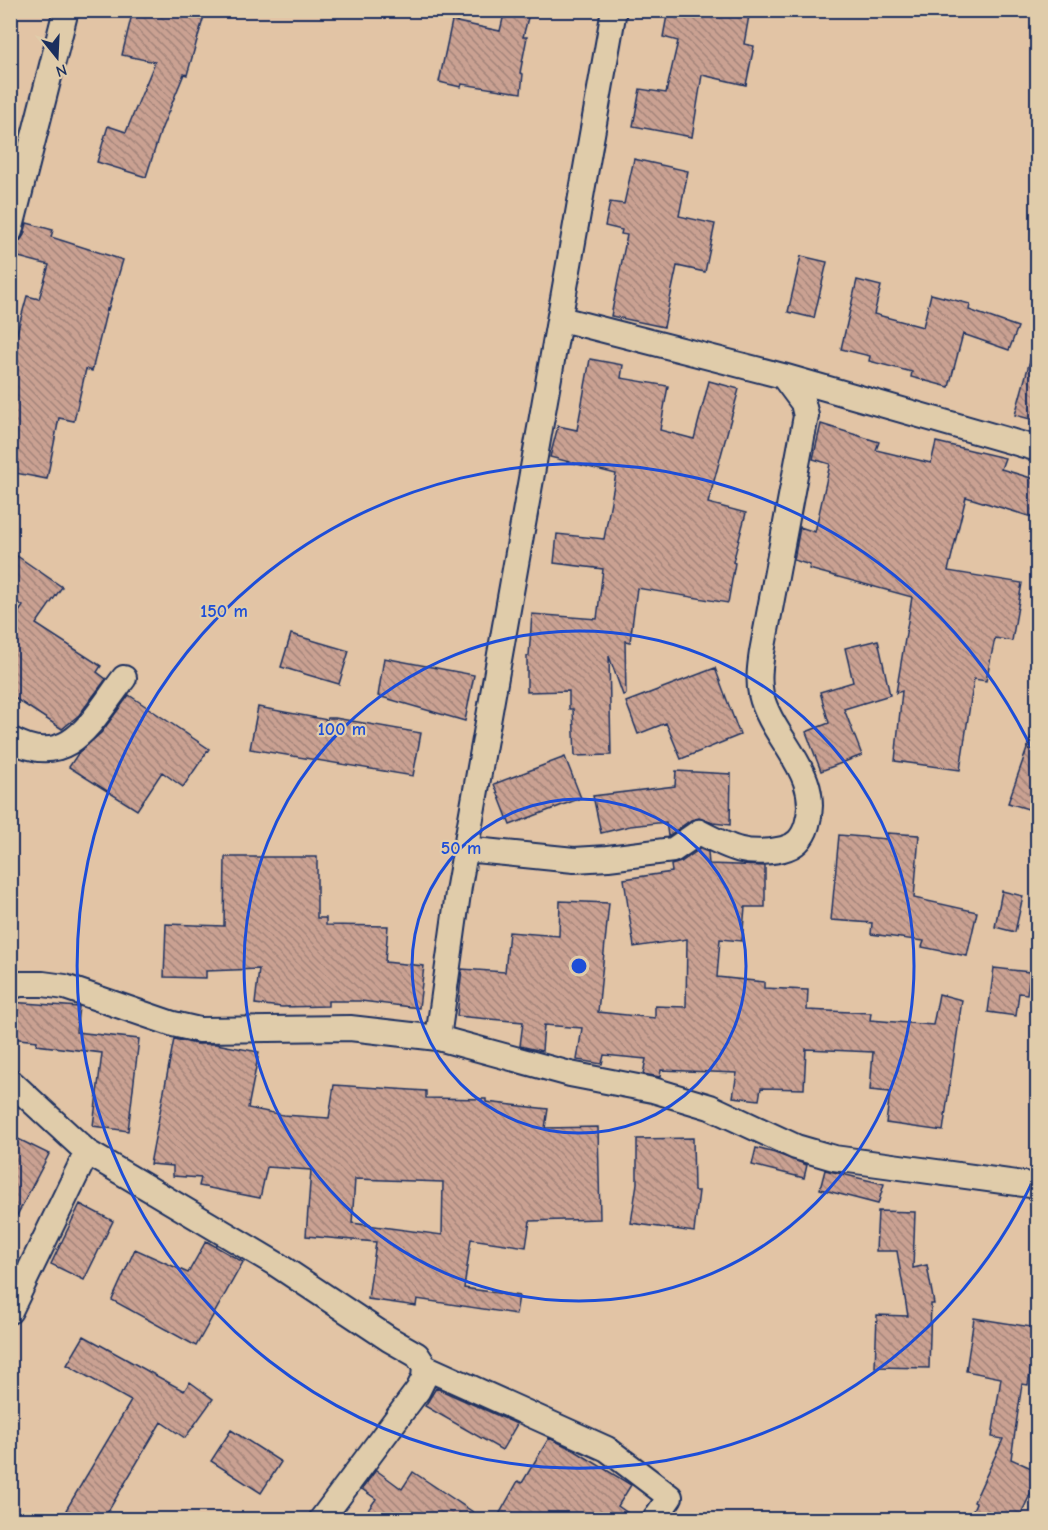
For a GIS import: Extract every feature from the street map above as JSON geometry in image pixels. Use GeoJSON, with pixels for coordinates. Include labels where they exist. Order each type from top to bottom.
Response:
{"type":"FeatureCollection","features":[{"type":"Feature","properties":{"kind":"street"},"geometry":{"type":"LineString","coordinates":[[10,231],[17,178],[66,10]]}},
{"type":"Feature","properties":{"kind":"street"},"geometry":{"type":"LineString","coordinates":[[438,1038],[465,849],[522,524],[561,319],[614,10]]}},
{"type":"Feature","properties":{"kind":"street"},"geometry":{"type":"LineString","coordinates":[[561,319],[783,376],[1038,449]]}},
{"type":"Feature","properties":{"kind":"street"},"geometry":{"type":"LineString","coordinates":[[465,849],[574,860],[673,850],[699,832],[734,850],[770,852],[791,847],[804,836],[811,801],[808,784],[766,708],[761,694],[760,679],[762,652],[806,416],[803,403],[783,376]]}},
{"type":"Feature","properties":{"kind":"street"},"geometry":{"type":"LineString","coordinates":[[10,739],[26,748],[51,750],[65,746],[80,735],[124,678]]}},
{"type":"Feature","properties":{"kind":"street"},"geometry":{"type":"LineString","coordinates":[[10,987],[20,984],[64,987],[173,1024],[199,1030],[350,1028],[438,1038],[570,1074],[653,1090],[710,1107],[812,1153],[1038,1186]]}},
{"type":"Feature","properties":{"kind":"street"},"geometry":{"type":"LineString","coordinates":[[10,1081],[87,1152],[276,1264],[417,1355],[425,1367],[607,1449],[670,1497],[654,1520]]}},
{"type":"Feature","properties":{"kind":"street"},"geometry":{"type":"LineString","coordinates":[[59,1106],[87,1152]]}},
{"type":"Feature","properties":{"kind":"street"},"geometry":{"type":"LineString","coordinates":[[10,1311],[87,1152]]}},
{"type":"Feature","properties":{"kind":"street"},"geometry":{"type":"LineString","coordinates":[[321,1520],[418,1390],[424,1378],[425,1367]]}},
{"type":"Feature","properties":{"kind":"building"},"geometry":{"type":"Polygon","coordinates":[[[133,10],[151,10],[174,16],[176,10],[186,10],[204,16],[187,75],[184,74],[161,130],[146,177],[97,162],[108,126],[126,132],[155,62],[122,55],[133,10]]]}},
{"type":"Feature","properties":{"kind":"building"},"geometry":{"type":"Polygon","coordinates":[[[505,10],[530,10],[523,37],[527,37],[520,73],[523,74],[521,93],[462,84],[461,87],[439,82],[452,21],[500,31],[505,10]]]}},
{"type":"Feature","properties":{"kind":"building"},"geometry":{"type":"Polygon","coordinates":[[[668,10],[750,10],[744,44],[754,46],[746,85],[702,75],[692,137],[633,126],[640,89],[666,93],[678,41],[663,37],[668,10]]]}},
{"type":"Feature","properties":{"kind":"building"},"geometry":{"type":"Polygon","coordinates":[[[634,159],[688,171],[679,216],[715,224],[705,272],[677,266],[664,327],[611,316],[627,235],[621,234],[622,230],[605,226],[610,202],[624,204],[634,159]]]}},
{"type":"Feature","properties":{"kind":"building"},"geometry":{"type":"Polygon","coordinates":[[[27,223],[53,230],[51,237],[123,260],[107,309],[92,371],[86,369],[74,421],[59,418],[47,479],[10,472],[10,358],[27,296],[39,299],[49,265],[11,255],[14,245],[24,235],[27,223]]]}},
{"type":"Feature","properties":{"kind":"building"},"geometry":{"type":"Polygon","coordinates":[[[801,256],[827,262],[814,318],[788,312],[801,256]]]}},
{"type":"Feature","properties":{"kind":"building"},"geometry":{"type":"Polygon","coordinates":[[[857,280],[881,286],[874,314],[923,327],[931,294],[970,304],[969,310],[1018,327],[1009,350],[963,334],[949,387],[911,377],[912,372],[869,361],[870,356],[841,349],[857,280]]]}},
{"type":"Feature","properties":{"kind":"building"},"geometry":{"type":"Polygon","coordinates":[[[1032,353],[1038,354],[1038,421],[1015,415],[1032,353]]]}},
{"type":"Feature","properties":{"kind":"building"},"geometry":{"type":"Polygon","coordinates":[[[590,359],[623,365],[621,378],[668,386],[660,430],[694,439],[709,381],[739,389],[708,503],[746,513],[733,562],[735,563],[728,603],[637,588],[630,642],[625,641],[626,694],[623,695],[609,656],[611,755],[575,756],[573,709],[569,709],[569,691],[527,692],[527,656],[529,656],[532,614],[597,619],[603,569],[554,563],[557,534],[604,539],[616,474],[550,457],[558,426],[577,430],[590,359]]]}},
{"type":"Feature","properties":{"kind":"building"},"geometry":{"type":"Polygon","coordinates":[[[821,424],[879,442],[876,450],[931,463],[936,442],[1005,458],[1001,469],[1038,480],[1038,498],[1032,517],[966,497],[948,571],[1022,583],[1012,641],[995,638],[986,681],[974,679],[960,770],[895,761],[902,691],[896,693],[912,597],[809,569],[810,565],[794,560],[800,527],[815,532],[830,464],[813,459],[821,424]]]}},
{"type":"Feature","properties":{"kind":"building"},"geometry":{"type":"Polygon","coordinates":[[[10,551],[62,587],[36,624],[101,666],[97,672],[106,679],[79,715],[62,729],[10,695],[10,625],[23,606],[10,597],[10,551]]]}},
{"type":"Feature","properties":{"kind":"building"},"geometry":{"type":"Polygon","coordinates":[[[291,634],[349,651],[339,684],[281,667],[291,634]]]}},
{"type":"Feature","properties":{"kind":"building"},"geometry":{"type":"Polygon","coordinates":[[[878,640],[890,695],[844,709],[862,755],[821,771],[806,732],[829,723],[820,692],[853,682],[845,648],[878,640]]]}},
{"type":"Feature","properties":{"kind":"building"},"geometry":{"type":"Polygon","coordinates":[[[384,658],[474,675],[465,721],[378,696],[384,658]]]}},
{"type":"Feature","properties":{"kind":"building"},"geometry":{"type":"Polygon","coordinates":[[[715,668],[740,735],[681,759],[666,723],[638,734],[626,702],[715,668]]]}},
{"type":"Feature","properties":{"kind":"building"},"geometry":{"type":"Polygon","coordinates":[[[129,695],[209,749],[183,787],[162,772],[137,810],[69,767],[79,752],[101,733],[129,695]]]}},
{"type":"Feature","properties":{"kind":"building"},"geometry":{"type":"Polygon","coordinates":[[[258,707],[327,720],[335,718],[421,733],[413,776],[250,749],[258,707]]]}},
{"type":"Feature","properties":{"kind":"building"},"geometry":{"type":"Polygon","coordinates":[[[1035,726],[1038,726],[1038,812],[1008,803],[1035,726]]]}},
{"type":"Feature","properties":{"kind":"building"},"geometry":{"type":"Polygon","coordinates":[[[565,757],[581,798],[510,825],[494,784],[565,757]]]}},
{"type":"Feature","properties":{"kind":"building"},"geometry":{"type":"Polygon","coordinates":[[[676,771],[731,774],[730,825],[699,818],[691,820],[668,836],[666,822],[630,826],[601,833],[593,796],[675,786],[676,771]]]}},
{"type":"Feature","properties":{"kind":"building"},"geometry":{"type":"Polygon","coordinates":[[[887,833],[919,835],[914,898],[977,912],[967,956],[922,947],[924,941],[871,934],[872,923],[831,920],[839,835],[887,839],[887,833]]]}},
{"type":"Feature","properties":{"kind":"building"},"geometry":{"type":"Polygon","coordinates":[[[700,849],[708,852],[709,864],[765,866],[765,907],[745,907],[742,941],[720,939],[717,977],[764,982],[764,988],[808,990],[807,1010],[871,1013],[870,1020],[933,1025],[939,994],[962,1000],[943,1131],[886,1123],[890,1092],[870,1090],[873,1052],[806,1049],[804,1089],[761,1088],[759,1100],[733,1097],[737,1073],[661,1070],[660,1077],[643,1074],[646,1059],[604,1055],[602,1064],[577,1060],[582,1028],[544,1025],[542,1051],[520,1046],[523,1022],[457,1016],[462,969],[505,972],[509,932],[559,936],[560,901],[609,903],[598,1012],[655,1018],[655,1006],[686,1007],[687,939],[634,947],[624,879],[672,872],[671,865],[681,862],[700,849]]]}},
{"type":"Feature","properties":{"kind":"building"},"geometry":{"type":"Polygon","coordinates":[[[225,857],[317,857],[317,918],[326,918],[326,925],[388,926],[385,962],[424,966],[419,1008],[361,1001],[328,1001],[328,1006],[282,1007],[255,1004],[259,969],[206,971],[206,978],[164,977],[166,924],[224,926],[225,857]]]}},
{"type":"Feature","properties":{"kind":"building"},"geometry":{"type":"Polygon","coordinates":[[[1002,891],[1023,896],[1015,932],[995,927],[1002,891]]]}},
{"type":"Feature","properties":{"kind":"building"},"geometry":{"type":"Polygon","coordinates":[[[994,968],[1030,972],[1027,994],[1019,993],[1016,1016],[988,1012],[994,968]]]}},
{"type":"Feature","properties":{"kind":"building"},"geometry":{"type":"Polygon","coordinates":[[[10,1002],[79,1007],[76,1032],[139,1039],[128,1131],[93,1126],[102,1053],[36,1045],[37,1041],[10,1038],[10,1002]]]}},
{"type":"Feature","properties":{"kind":"building"},"geometry":{"type":"Polygon","coordinates":[[[174,1039],[196,1044],[216,1044],[259,1052],[248,1108],[283,1115],[329,1118],[334,1085],[426,1091],[426,1098],[486,1099],[486,1102],[548,1109],[545,1128],[598,1127],[600,1219],[530,1221],[526,1247],[471,1239],[464,1288],[519,1296],[516,1314],[417,1299],[416,1306],[368,1299],[376,1242],[306,1236],[311,1170],[267,1167],[260,1198],[199,1186],[201,1178],[173,1176],[173,1166],[150,1164],[174,1039]],[[355,1179],[352,1223],[442,1235],[443,1182],[355,1179]]]}},
{"type":"Feature","properties":{"kind":"building"},"geometry":{"type":"Polygon","coordinates":[[[10,1135],[49,1154],[10,1229],[10,1135]]]}},
{"type":"Feature","properties":{"kind":"building"},"geometry":{"type":"Polygon","coordinates":[[[693,1138],[694,1191],[699,1191],[694,1232],[631,1223],[637,1183],[637,1139],[693,1138]]]}},
{"type":"Feature","properties":{"kind":"building"},"geometry":{"type":"Polygon","coordinates":[[[756,1148],[807,1165],[804,1178],[752,1165],[756,1148]]]}},
{"type":"Feature","properties":{"kind":"building"},"geometry":{"type":"Polygon","coordinates":[[[825,1170],[884,1184],[878,1204],[820,1189],[825,1170]]]}},
{"type":"Feature","properties":{"kind":"building"},"geometry":{"type":"Polygon","coordinates":[[[80,1204],[113,1221],[84,1280],[51,1264],[80,1204]]]}},
{"type":"Feature","properties":{"kind":"building"},"geometry":{"type":"Polygon","coordinates":[[[878,1211],[915,1212],[913,1268],[927,1265],[934,1304],[931,1304],[929,1368],[875,1367],[877,1315],[908,1316],[897,1251],[876,1251],[878,1211]]]}},
{"type":"Feature","properties":{"kind":"building"},"geometry":{"type":"Polygon","coordinates":[[[206,1241],[243,1262],[196,1346],[112,1300],[135,1249],[188,1273],[206,1241]]]}},
{"type":"Feature","properties":{"kind":"building"},"geometry":{"type":"Polygon","coordinates":[[[974,1318],[1038,1328],[1028,1385],[1022,1384],[1011,1459],[1038,1471],[1038,1478],[1018,1520],[968,1520],[1003,1439],[992,1437],[1001,1378],[966,1371],[974,1318]]]}},
{"type":"Feature","properties":{"kind":"building"},"geometry":{"type":"Polygon","coordinates":[[[84,1336],[184,1391],[190,1382],[213,1399],[185,1438],[161,1422],[103,1520],[82,1520],[66,1510],[131,1401],[67,1365],[84,1336]]]}},
{"type":"Feature","properties":{"kind":"building"},"geometry":{"type":"Polygon","coordinates":[[[436,1388],[517,1424],[502,1450],[425,1406],[436,1388]]]}},
{"type":"Feature","properties":{"kind":"building"},"geometry":{"type":"Polygon","coordinates":[[[231,1430],[281,1462],[261,1493],[211,1461],[231,1430]]]}},
{"type":"Feature","properties":{"kind":"building"},"geometry":{"type":"Polygon","coordinates":[[[549,1438],[572,1449],[631,1485],[618,1506],[638,1520],[496,1520],[518,1481],[522,1483],[549,1438]]]}},
{"type":"Feature","properties":{"kind":"building"},"geometry":{"type":"Polygon","coordinates":[[[376,1470],[402,1489],[413,1472],[485,1520],[361,1520],[376,1499],[362,1489],[376,1470]]]}}]}
